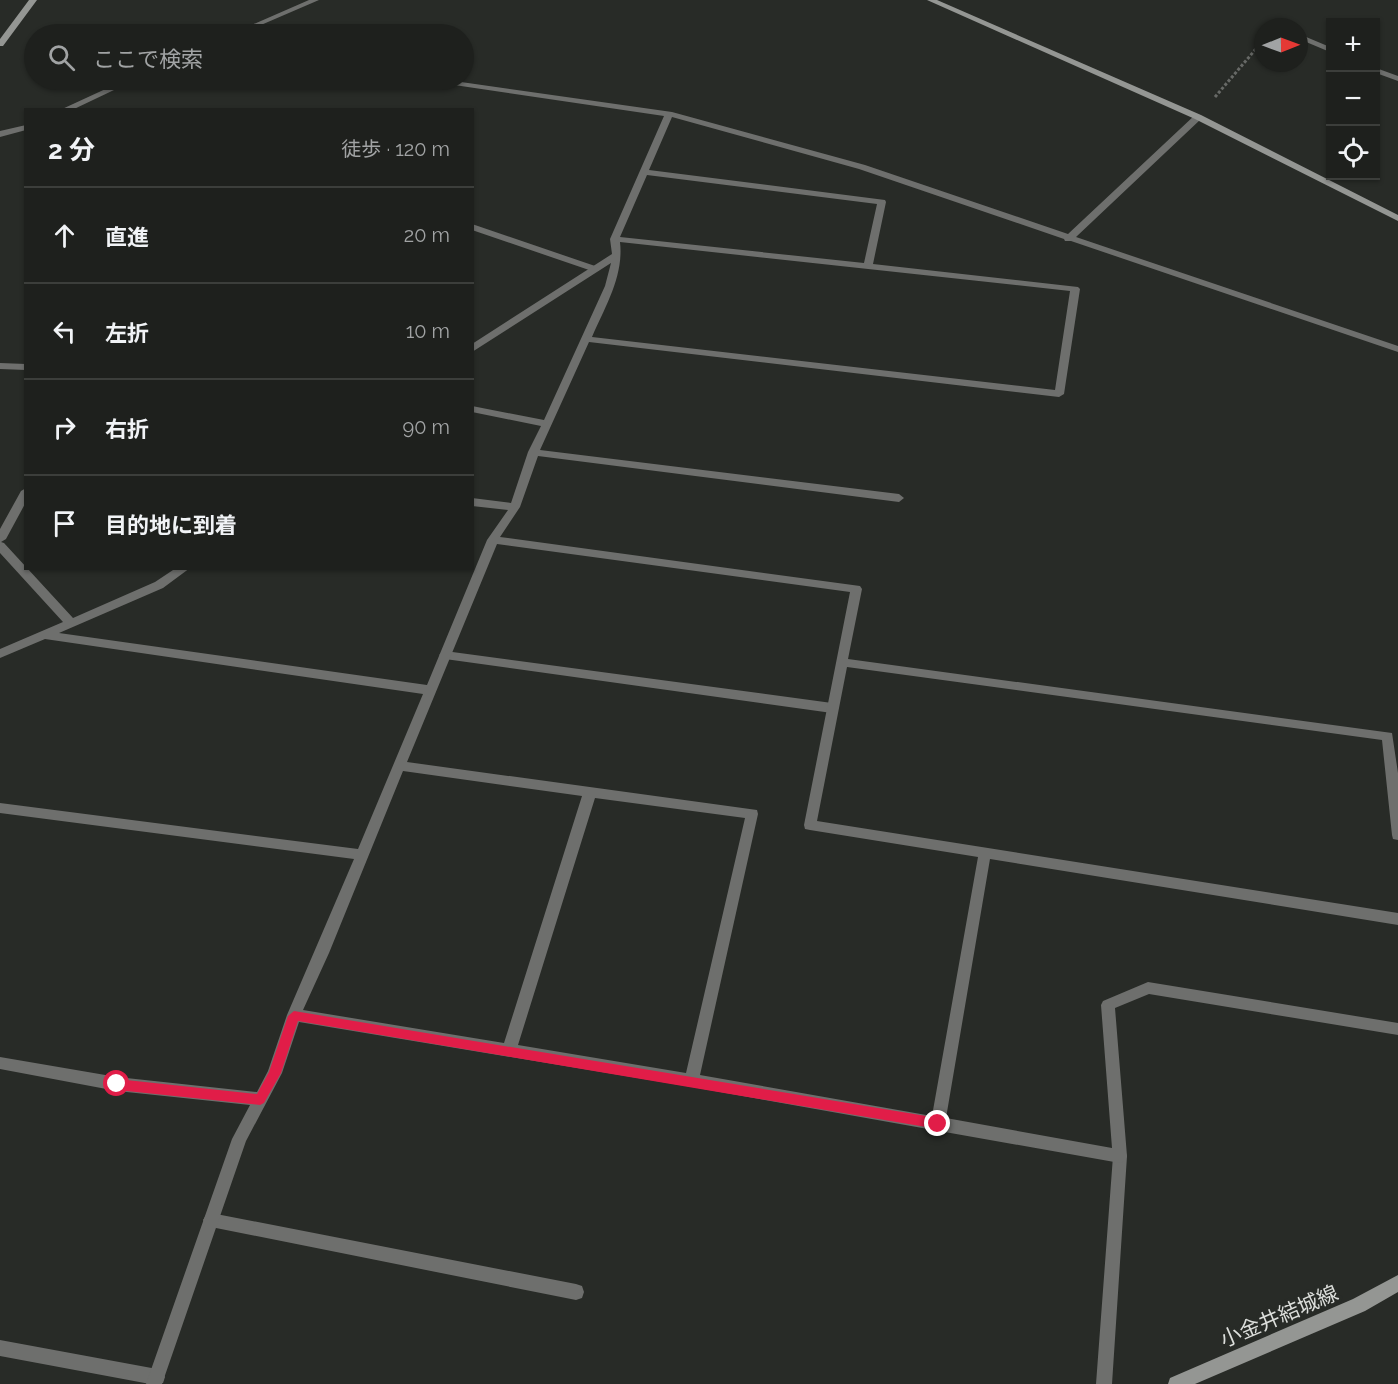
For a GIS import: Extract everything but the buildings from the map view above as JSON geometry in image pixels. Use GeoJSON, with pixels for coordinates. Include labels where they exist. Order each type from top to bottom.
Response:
{"type":"FeatureCollection","features":[{"type":"Feature","properties":{"kind":"street"},"geometry":{"type":"LineString","coordinates":[[0,44],[33,0]]}},
{"type":"Feature","properties":{"kind":"street"},"geometry":{"type":"LineString","coordinates":[[259,24],[315,0]]}},
{"type":"Feature","properties":{"kind":"street"},"geometry":{"type":"LineString","coordinates":[[931,0],[1198,117],[1398,218]]}},
{"type":"Feature","properties":{"kind":"street"},"geometry":{"type":"LineString","coordinates":[[1308,40],[1326,48]]}},
{"type":"Feature","properties":{"kind":"street"},"geometry":{"type":"LineString","coordinates":[[1380,72],[1398,79]]}},
{"type":"Feature","properties":{"kind":"street"},"geometry":{"type":"LineString","coordinates":[[474,86],[669,114],[862,167],[1068,239],[1398,349]]}},
{"type":"Feature","properties":{"kind":"street"},"geometry":{"type":"LineString","coordinates":[[68,108],[109,90]]}},
{"type":"Feature","properties":{"kind":"street"},"geometry":{"type":"LineString","coordinates":[[0,1348],[156,1380],[239,1139],[275,1073],[294,1016],[493,540],[515,507],[533,452],[610,286],[617,255],[615,239],[669,114]]}},
{"type":"Feature","properties":{"kind":"street"},"geometry":{"type":"LineString","coordinates":[[1068,239],[1198,117]]}},
{"type":"Feature","properties":{"kind":"street"},"geometry":{"type":"LineString","coordinates":[[0,134],[24,128]]}},
{"type":"Feature","properties":{"kind":"street"},"geometry":{"type":"LineString","coordinates":[[643,172],[882,202],[868,266]]}},
{"type":"Feature","properties":{"kind":"street"},"geometry":{"type":"LineString","coordinates":[[474,228],[595,269]]}},
{"type":"Feature","properties":{"kind":"street"},"geometry":{"type":"LineString","coordinates":[[587,339],[1059,394],[1075,289],[615,239]]}},
{"type":"Feature","properties":{"kind":"street"},"geometry":{"type":"LineString","coordinates":[[474,348],[617,255]]}},
{"type":"Feature","properties":{"kind":"street"},"geometry":{"type":"LineString","coordinates":[[0,366],[24,367]]}},
{"type":"Feature","properties":{"kind":"street"},"geometry":{"type":"LineString","coordinates":[[474,409],[547,424]]}},
{"type":"Feature","properties":{"kind":"street"},"geometry":{"type":"LineString","coordinates":[[533,452],[899,498]]}},
{"type":"Feature","properties":{"kind":"street"},"geometry":{"type":"LineString","coordinates":[[0,539],[24,495]]}},
{"type":"Feature","properties":{"kind":"street"},"geometry":{"type":"LineString","coordinates":[[474,502],[515,507]]}},
{"type":"Feature","properties":{"kind":"street"},"geometry":{"type":"LineString","coordinates":[[493,540],[856,588],[810,825],[1398,919]]}},
{"type":"Feature","properties":{"kind":"street"},"geometry":{"type":"LineString","coordinates":[[0,546],[71,623]]}},
{"type":"Feature","properties":{"kind":"street"},"geometry":{"type":"LineString","coordinates":[[0,654],[159,585],[182,570]]}},
{"type":"Feature","properties":{"kind":"street"},"geometry":{"type":"LineString","coordinates":[[43,635],[430,690]]}},
{"type":"Feature","properties":{"kind":"street"},"geometry":{"type":"LineString","coordinates":[[445,655],[832,708]]}},
{"type":"Feature","properties":{"kind":"street"},"geometry":{"type":"LineString","coordinates":[[842,662],[1388,736],[1398,835]]}},
{"type":"Feature","properties":{"kind":"street"},"geometry":{"type":"LineString","coordinates":[[399,766],[752,814],[692,1080]]}},
{"type":"Feature","properties":{"kind":"street"},"geometry":{"type":"LineString","coordinates":[[509,1051],[590,792]]}},
{"type":"Feature","properties":{"kind":"street"},"geometry":{"type":"LineString","coordinates":[[0,808],[362,855]]}},
{"type":"Feature","properties":{"kind":"street"},"geometry":{"type":"LineString","coordinates":[[938,1124],[985,853]]}},
{"type":"Feature","properties":{"kind":"street"},"geometry":{"type":"LineString","coordinates":[[1104,1384],[1120,1156],[1108,1005],[1148,988],[1398,1029]]}},
{"type":"Feature","properties":{"kind":"street"},"geometry":{"type":"LineString","coordinates":[[294,1016],[692,1080],[1120,1156]]}},
{"type":"Feature","properties":{"kind":"street"},"geometry":{"type":"LineString","coordinates":[[0,1063],[117,1084],[260,1099]]}},
{"type":"Feature","properties":{"kind":"street"},"geometry":{"type":"LineString","coordinates":[[211,1220],[576,1292]]}},
{"type":"Feature","properties":{"kind":"street","name":"小金井結城線"},"geometry":{"type":"LineString","coordinates":[[1176,1384],[1359,1305],[1398,1283]]}},
{"type":"Feature","properties":{"kind":"path"},"geometry":{"type":"LineString","coordinates":[[1198,117],[1254,51]]}},
{"type":"Feature","properties":{"kind":"route"},"geometry":{"type":"LineString","coordinates":[[117,1084],[260,1099],[275,1073],[294,1016],[692,1080],[938,1124]]}}]}
